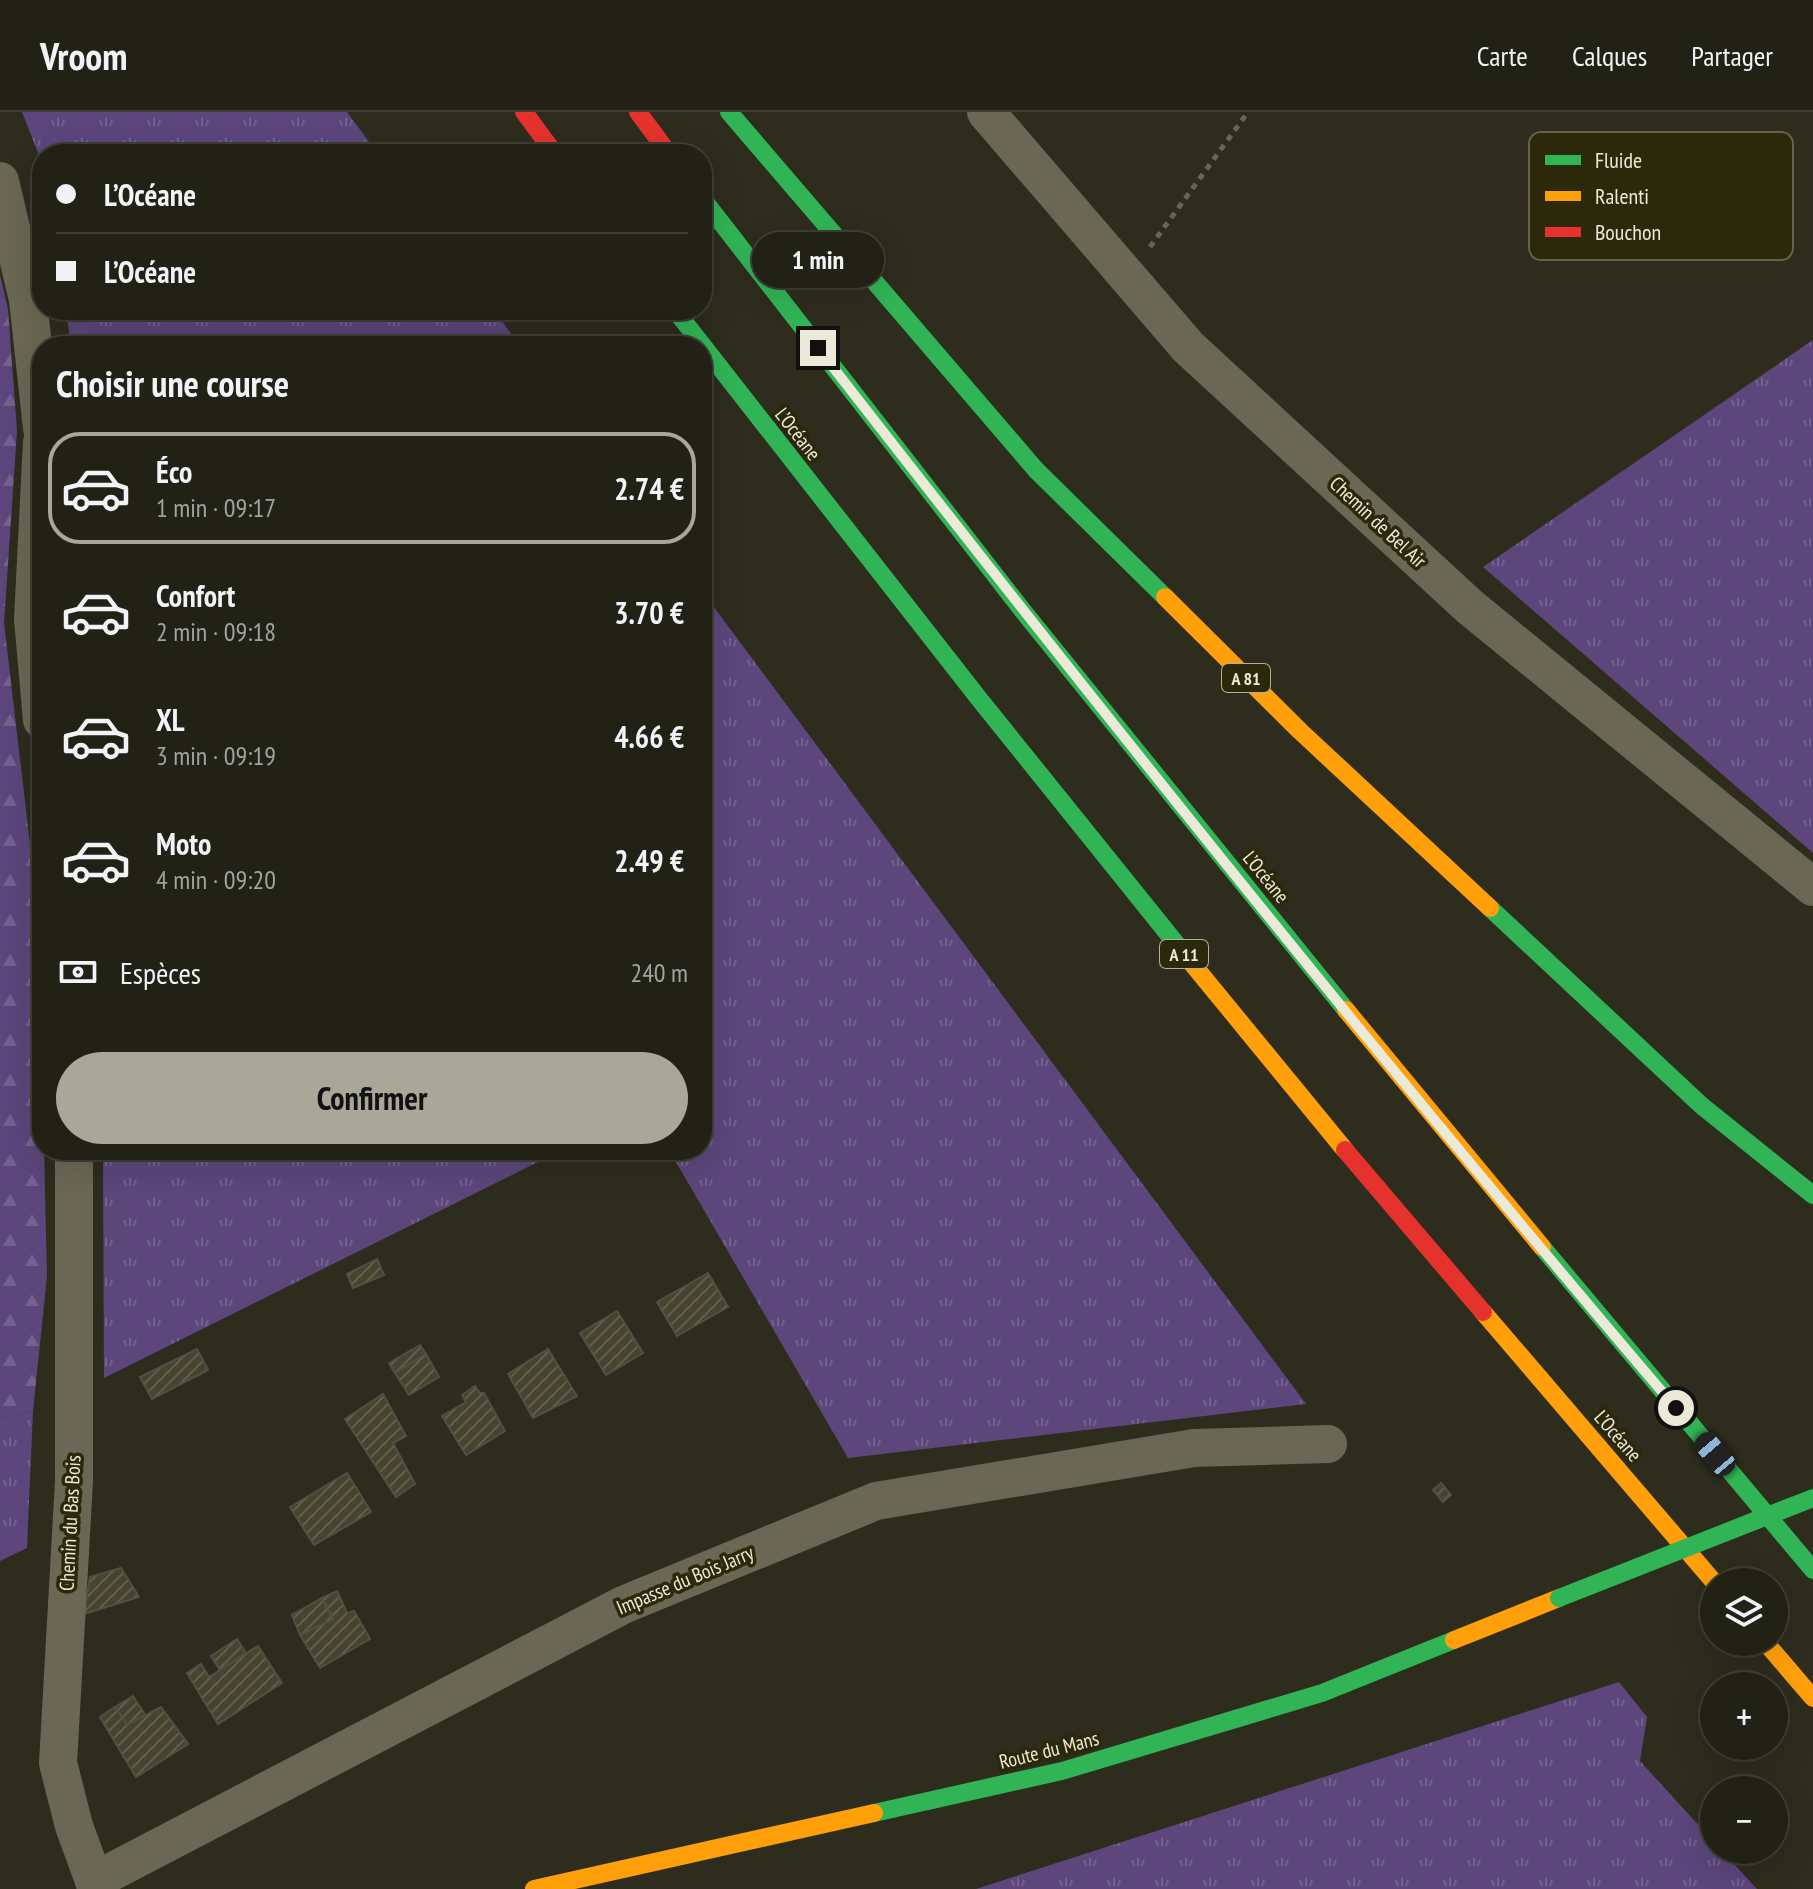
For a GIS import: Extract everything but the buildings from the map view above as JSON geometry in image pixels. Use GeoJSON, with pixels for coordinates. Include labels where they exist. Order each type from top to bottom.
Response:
{"type":"FeatureCollection","features":[{"type":"Feature","properties":{"kind":"main road"},"geometry":{"type":"LineString","coordinates":[[524,112],[548,144]]}},
{"type":"Feature","properties":{"kind":"main road"},"geometry":{"type":"LineString","coordinates":[[638,112],[662,144]]}},
{"type":"Feature","properties":{"kind":"main road","name":"A 81"},"geometry":{"type":"LineString","coordinates":[[729,112],[1047,481],[1300,731],[1633,1042],[1702,1106],[1813,1195]]}},
{"type":"Feature","properties":{"kind":"main road","name":"L’Océane"},"geometry":{"type":"LineString","coordinates":[[712,211],[1024,612],[1208,840],[1446,1132],[1813,1570]]}},
{"type":"Feature","properties":{"kind":"main road","name":"L’Océane"},"geometry":{"type":"LineString","coordinates":[[683,320],[695,336]]}},
{"type":"Feature","properties":{"kind":"main road","name":"L’Océane"},"geometry":{"type":"LineString","coordinates":[[712,358],[931,641],[1169,936],[1380,1190],[1702,1568]]}},
{"type":"Feature","properties":{"kind":"main road","name":"Route du Mans"},"geometry":{"type":"LineString","coordinates":[[534,1889],[1062,1771],[1322,1693],[1813,1498]]}},
{"type":"Feature","properties":{"kind":"main road"},"geometry":{"type":"LineString","coordinates":[[1777,1656],[1813,1698]]}},
{"type":"Feature","properties":{"kind":"street","name":"Chemin de Bel Air"},"geometry":{"type":"LineString","coordinates":[[986,112],[1188,347],[1470,607],[1813,887]]}},
{"type":"Feature","properties":{"kind":"street"},"geometry":{"type":"LineString","coordinates":[[0,181],[28,300],[32,337]]}},
{"type":"Feature","properties":{"kind":"street","name":"Chemin du Bas Bois"},"geometry":{"type":"LineString","coordinates":[[74,1160],[74,1481],[58,1763],[74,1826],[95,1885]]}},
{"type":"Feature","properties":{"kind":"street","name":"Impasse du Bois Jarry"},"geometry":{"type":"LineString","coordinates":[[95,1885],[623,1605],[876,1501],[1194,1448],[1328,1444]]}},
{"type":"Feature","properties":{"kind":"path"},"geometry":{"type":"LineString","coordinates":[[1128,277],[1248,112]]}},
{"type":"Feature","properties":{"kind":"green space"},"geometry":{"type":"Polygon","coordinates":[[[22,112],[347,112],[371,144],[35,144],[22,112]]]}},
{"type":"Feature","properties":{"kind":"green space"},"geometry":{"type":"Polygon","coordinates":[[[0,275],[8,309],[17,431],[4,623],[32,861],[32,1160],[44,1160],[47,1276],[33,1411],[0,1419],[0,275]]]}},
{"type":"Feature","properties":{"kind":"green space"},"geometry":{"type":"Polygon","coordinates":[[[67,320],[501,320],[513,336],[70,336],[67,320]]]}},
{"type":"Feature","properties":{"kind":"green space"},"geometry":{"type":"Polygon","coordinates":[[[1813,340],[1813,853],[1483,567],[1813,340]]]}},
{"type":"Feature","properties":{"kind":"green space"},"geometry":{"type":"Polygon","coordinates":[[[712,604],[1306,1404],[848,1458],[675,1160],[712,1160],[712,604]]]}},
{"type":"Feature","properties":{"kind":"green space"},"geometry":{"type":"Polygon","coordinates":[[[103,1160],[542,1160],[104,1378],[103,1160]]]}},
{"type":"Feature","properties":{"kind":"green space"},"geometry":{"type":"Polygon","coordinates":[[[33,1411],[27,1548],[0,1561],[0,1419],[33,1411]]]}},
{"type":"Feature","properties":{"kind":"green space"},"geometry":{"type":"Polygon","coordinates":[[[1619,1682],[1647,1717],[1640,1761],[1700,1827],[1700,1864],[1734,1864],[1757,1889],[976,1889],[1619,1682]]]}},
{"type":"Feature","properties":{"kind":"traffic: fast"},"geometry":{"type":"LineString","coordinates":[[729,112],[1036,470],[1165,597]]}},
{"type":"Feature","properties":{"kind":"traffic: fast"},"geometry":{"type":"LineString","coordinates":[[712,211],[1023,611],[1346,1010]]}},
{"type":"Feature","properties":{"kind":"traffic: fast"},"geometry":{"type":"LineString","coordinates":[[683,320],[695,336]]}},
{"type":"Feature","properties":{"kind":"traffic: fast"},"geometry":{"type":"LineString","coordinates":[[712,357],[980,700],[1190,961]]}},
{"type":"Feature","properties":{"kind":"traffic: fast"},"geometry":{"type":"LineString","coordinates":[[1490,908],[1702,1106],[1813,1195]]}},
{"type":"Feature","properties":{"kind":"traffic: fast"},"geometry":{"type":"LineString","coordinates":[[1542,1247],[1813,1570]]}},
{"type":"Feature","properties":{"kind":"traffic: fast"},"geometry":{"type":"LineString","coordinates":[[1559,1598],[1813,1498]]}},
{"type":"Feature","properties":{"kind":"traffic: fast"},"geometry":{"type":"LineString","coordinates":[[874,1813],[1062,1771],[1322,1693],[1454,1640]]}},
{"type":"Feature","properties":{"kind":"traffic: slow"},"geometry":{"type":"LineString","coordinates":[[1165,597],[1300,731],[1490,908]]}},
{"type":"Feature","properties":{"kind":"traffic: slow"},"geometry":{"type":"LineString","coordinates":[[1190,961],[1345,1150]]}},
{"type":"Feature","properties":{"kind":"traffic: slow"},"geometry":{"type":"LineString","coordinates":[[1346,1010],[1542,1247]]}},
{"type":"Feature","properties":{"kind":"traffic: slow"},"geometry":{"type":"LineString","coordinates":[[1483,1312],[1702,1568]]}},
{"type":"Feature","properties":{"kind":"traffic: slow"},"geometry":{"type":"LineString","coordinates":[[1454,1640],[1559,1598]]}},
{"type":"Feature","properties":{"kind":"traffic: slow"},"geometry":{"type":"LineString","coordinates":[[1777,1656],[1813,1698]]}},
{"type":"Feature","properties":{"kind":"traffic: slow"},"geometry":{"type":"LineString","coordinates":[[534,1889],[874,1813]]}},
{"type":"Feature","properties":{"kind":"traffic: jam"},"geometry":{"type":"LineString","coordinates":[[524,112],[548,144]]}},
{"type":"Feature","properties":{"kind":"traffic: jam"},"geometry":{"type":"LineString","coordinates":[[638,112],[662,144]]}},
{"type":"Feature","properties":{"kind":"traffic: jam"},"geometry":{"type":"LineString","coordinates":[[1345,1150],[1483,1312]]}},
{"type":"Feature","properties":{"kind":"route"},"geometry":{"type":"LineString","coordinates":[[818,348],[1024,612],[1208,840],[1676,1408]]}}]}
